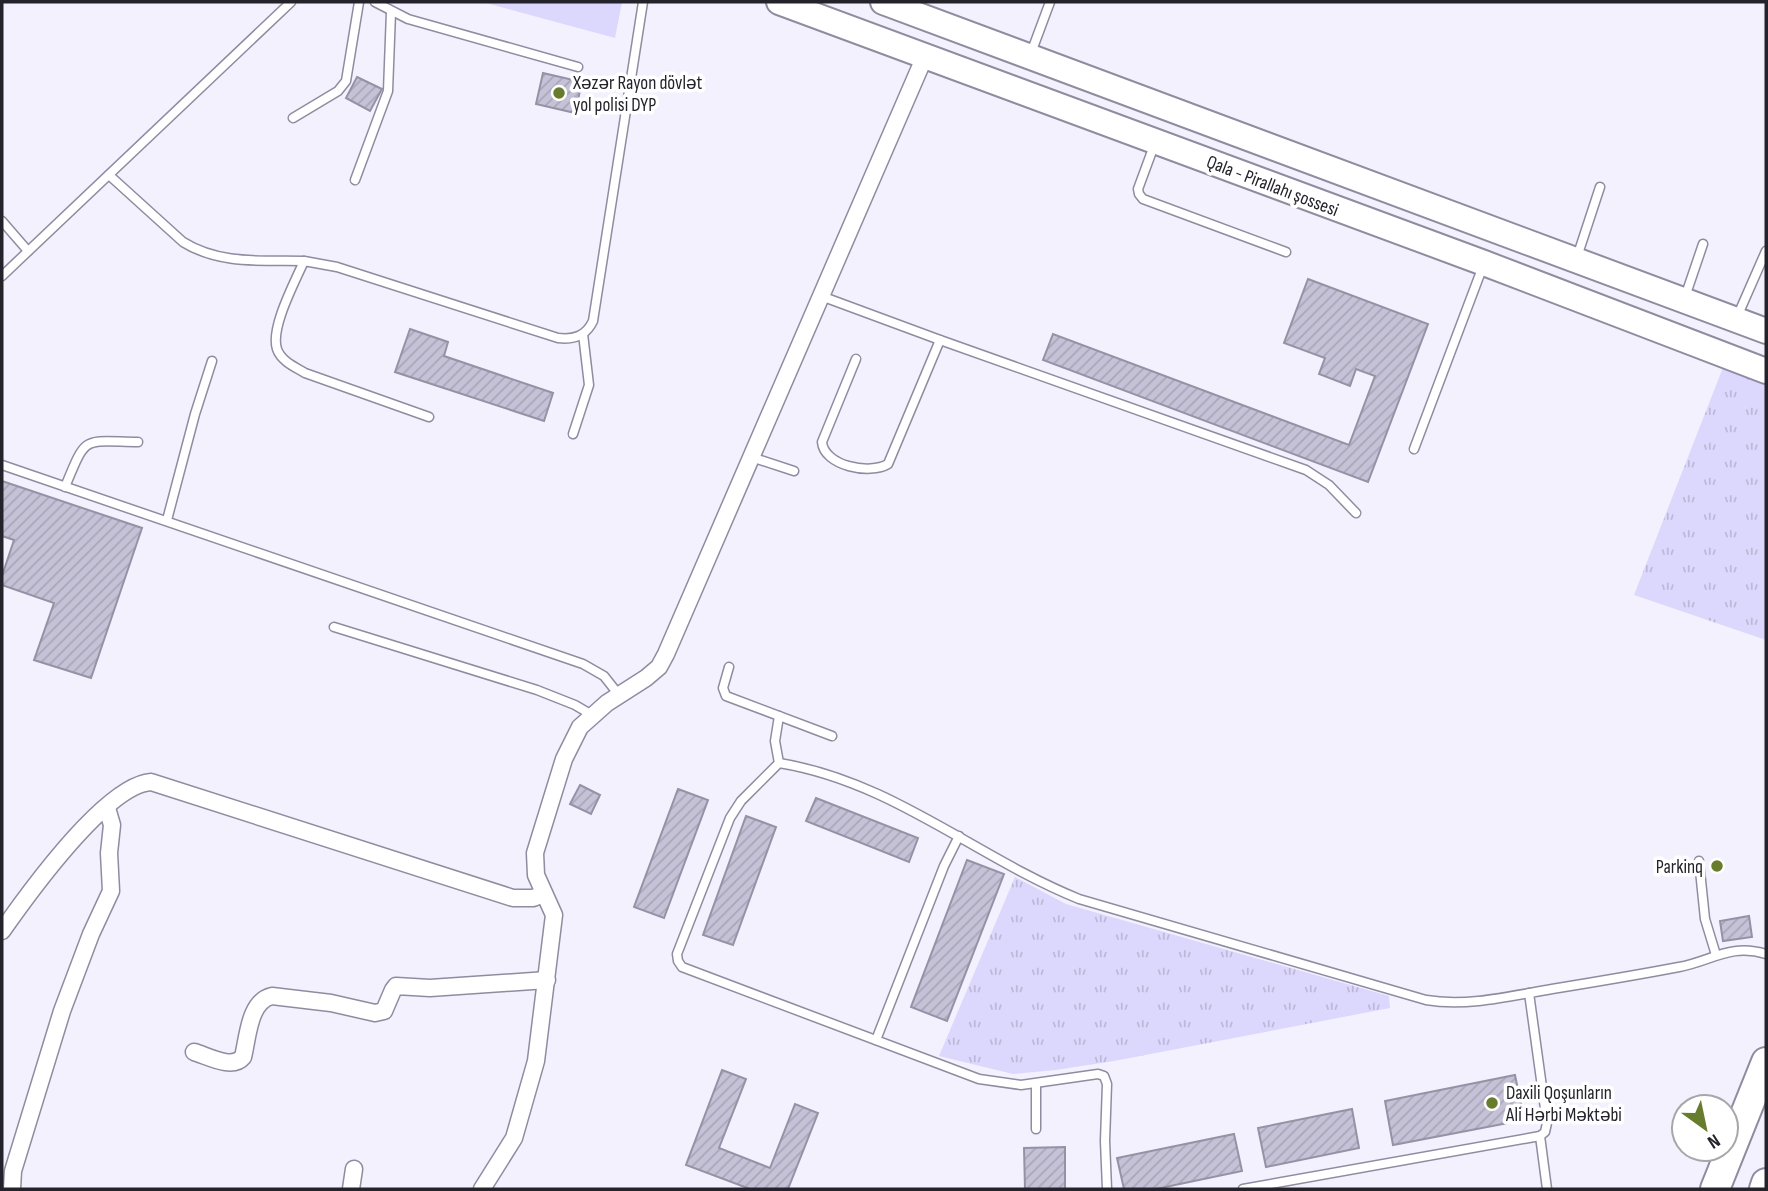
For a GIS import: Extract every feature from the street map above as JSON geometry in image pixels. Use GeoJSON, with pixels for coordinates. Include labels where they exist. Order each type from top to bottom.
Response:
{"type":"FeatureCollection","features":[{"type":"Feature","properties":{"kind":"highway"},"geometry":{"type":"LineString","coordinates":[[1715,1189],[1766,1062]]}},
{"type":"Feature","properties":{"kind":"highway"},"geometry":{"type":"LineString","coordinates":[[1764,1189],[1766,1183]]}},
{"type":"Feature","properties":{"kind":"main road","name":"Qala - Pirallahı şossesi"},"geometry":{"type":"LineString","coordinates":[[779,2],[1484,263],[1766,371]]}},
{"type":"Feature","properties":{"kind":"main road","name":"Qala - Pirallahı şossesi"},"geometry":{"type":"LineString","coordinates":[[883,2],[1766,331]]}},
{"type":"Feature","properties":{"kind":"street"},"geometry":{"type":"LineString","coordinates":[[482,1189],[508,1151],[520,1122],[536,1061],[554,915],[536,875],[534,852],[567,750],[580,727],[592,715],[646,678],[659,667],[666,654],[925,56]]}},
{"type":"Feature","properties":{"kind":"street"},"geometry":{"type":"LineString","coordinates":[[2,931],[56,858],[107,808],[135,785],[151,782],[513,898],[533,898],[544,894]]}},
{"type":"Feature","properties":{"kind":"street"},"geometry":{"type":"LineString","coordinates":[[12,1189],[13,1171],[57,1024],[77,966],[111,891],[109,853],[112,825],[107,808]]}},
{"type":"Feature","properties":{"kind":"street"},"geometry":{"type":"LineString","coordinates":[[194,1052],[232,1063],[239,1061],[243,1057],[256,1007],[265,998],[272,996],[331,1003],[375,1013],[384,1012],[396,986],[430,988],[547,980]]}},
{"type":"Feature","properties":{"kind":"street"},"geometry":{"type":"LineString","coordinates":[[351,1189],[354,1169]]}},
{"type":"Feature","properties":{"kind":"lane"},"geometry":{"type":"LineString","coordinates":[[2,276],[291,2]]}},
{"type":"Feature","properties":{"kind":"lane"},"geometry":{"type":"LineString","coordinates":[[293,118],[338,91],[346,81],[359,2]]}},
{"type":"Feature","properties":{"kind":"lane"},"geometry":{"type":"LineString","coordinates":[[375,2],[408,19],[578,67]]}},
{"type":"Feature","properties":{"kind":"lane"},"geometry":{"type":"LineString","coordinates":[[109,175],[183,242],[223,259],[304,261],[337,267],[558,338],[575,338],[583,334],[593,321],[643,2]]}},
{"type":"Feature","properties":{"kind":"lane"},"geometry":{"type":"LineString","coordinates":[[1030,56],[1049,2]]}},
{"type":"Feature","properties":{"kind":"lane"},"geometry":{"type":"LineString","coordinates":[[355,180],[390,85],[391,12]]}},
{"type":"Feature","properties":{"kind":"lane"},"geometry":{"type":"LineString","coordinates":[[1156,141],[1138,189],[1143,199],[1286,252]]}},
{"type":"Feature","properties":{"kind":"lane"},"geometry":{"type":"LineString","coordinates":[[1576,260],[1600,187]]}},
{"type":"Feature","properties":{"kind":"lane"},"geometry":{"type":"LineString","coordinates":[[2,221],[27,251]]}},
{"type":"Feature","properties":{"kind":"lane"},"geometry":{"type":"LineString","coordinates":[[1684,300],[1703,244]]}},
{"type":"Feature","properties":{"kind":"lane"},"geometry":{"type":"LineString","coordinates":[[1736,320],[1766,251]]}},
{"type":"Feature","properties":{"kind":"lane"},"geometry":{"type":"LineString","coordinates":[[304,261],[279,324],[276,347],[280,355],[305,373],[429,417]]}},
{"type":"Feature","properties":{"kind":"lane"},"geometry":{"type":"LineString","coordinates":[[1414,449],[1484,263]]}},
{"type":"Feature","properties":{"kind":"lane"},"geometry":{"type":"LineString","coordinates":[[821,295],[1306,471],[1320,478],[1356,513]]}},
{"type":"Feature","properties":{"kind":"lane"},"geometry":{"type":"LineString","coordinates":[[573,434],[590,385],[583,334]]}},
{"type":"Feature","properties":{"kind":"lane"},"geometry":{"type":"LineString","coordinates":[[856,359],[822,442],[823,451],[830,459],[868,470],[880,469],[888,464],[940,340]]}},
{"type":"Feature","properties":{"kind":"lane"},"geometry":{"type":"LineString","coordinates":[[167,520],[212,361]]}},
{"type":"Feature","properties":{"kind":"lane"},"geometry":{"type":"LineString","coordinates":[[65,486],[80,450],[85,445],[92,441],[138,442]]}},
{"type":"Feature","properties":{"kind":"lane"},"geometry":{"type":"LineString","coordinates":[[751,457],[794,471]]}},
{"type":"Feature","properties":{"kind":"lane"},"geometry":{"type":"LineString","coordinates":[[2,465],[583,664],[604,676],[619,695]]}},
{"type":"Feature","properties":{"kind":"lane"},"geometry":{"type":"LineString","coordinates":[[334,627],[537,690],[592,715]]}},
{"type":"Feature","properties":{"kind":"lane"},"geometry":{"type":"LineString","coordinates":[[729,667],[723,688],[726,696],[832,736]]}},
{"type":"Feature","properties":{"kind":"lane"},"geometry":{"type":"LineString","coordinates":[[779,716],[775,741],[779,763]]}},
{"type":"Feature","properties":{"kind":"lane"},"geometry":{"type":"LineString","coordinates":[[779,763],[819,772],[890,799],[916,811],[1028,877],[1079,899],[1426,1000],[1461,1003],[1529,993],[1682,967],[1744,949],[1766,954]]}},
{"type":"Feature","properties":{"kind":"lane"},"geometry":{"type":"LineString","coordinates":[[779,763],[741,801],[730,818],[677,954],[682,967],[979,1079],[1021,1085],[1098,1074],[1104,1076],[1107,1084],[1107,1189]]}},
{"type":"Feature","properties":{"kind":"lane"},"geometry":{"type":"LineString","coordinates":[[876,1040],[944,866],[959,836]]}},
{"type":"Feature","properties":{"kind":"lane"},"geometry":{"type":"LineString","coordinates":[[1699,861],[1705,919],[1716,955]]}},
{"type":"Feature","properties":{"kind":"lane"},"geometry":{"type":"LineString","coordinates":[[1243,1189],[1540,1136],[1545,1132],[1547,1123],[1529,993]]}},
{"type":"Feature","properties":{"kind":"lane"},"geometry":{"type":"LineString","coordinates":[[1036,1084],[1036,1129]]}},
{"type":"Feature","properties":{"kind":"lane"},"geometry":{"type":"LineString","coordinates":[[1540,1136],[1547,1189]]}},
{"type":"Feature","properties":{"kind":"green space"},"geometry":{"type":"Polygon","coordinates":[[[482,2],[622,2],[615,38],[482,2]]]}},
{"type":"Feature","properties":{"kind":"green space"},"geometry":{"type":"Polygon","coordinates":[[[1724,365],[1766,382],[1766,640],[1634,595],[1724,365]]]}},
{"type":"Feature","properties":{"kind":"green space"},"geometry":{"type":"Polygon","coordinates":[[[1015,877],[1066,904],[1389,996],[1390,1008],[1056,1070],[1013,1074],[939,1056],[1015,877]]]}},
{"type":"Feature","properties":{"kind":"building","name":"Xəzər Rayon dövlət yol polisi DYP"},"geometry":{"type":"Polygon","coordinates":[[[543,73],[582,82],[575,113],[536,104],[543,73]]]}},
{"type":"Feature","properties":{"kind":"building"},"geometry":{"type":"Polygon","coordinates":[[[357,77],[382,89],[370,111],[346,98],[357,77]]]}},
{"type":"Feature","properties":{"kind":"building"},"geometry":{"type":"Polygon","coordinates":[[[1308,279],[1428,324],[1368,482],[1043,360],[1053,334],[1349,445],[1375,376],[1356,369],[1350,386],[1319,374],[1325,358],[1284,343],[1308,279]]]}},
{"type":"Feature","properties":{"kind":"building"},"geometry":{"type":"Polygon","coordinates":[[[410,329],[448,342],[444,356],[553,393],[544,421],[395,372],[410,329]]]}},
{"type":"Feature","properties":{"kind":"building"},"geometry":{"type":"Polygon","coordinates":[[[2,481],[142,528],[91,678],[34,660],[54,603],[2,585],[2,576],[14,540],[2,536],[2,481]]]}},
{"type":"Feature","properties":{"kind":"building"},"geometry":{"type":"Polygon","coordinates":[[[580,785],[600,795],[591,814],[570,804],[580,785]]]}},
{"type":"Feature","properties":{"kind":"building"},"geometry":{"type":"Polygon","coordinates":[[[678,789],[708,800],[664,918],[634,907],[678,789]]]}},
{"type":"Feature","properties":{"kind":"building"},"geometry":{"type":"Polygon","coordinates":[[[816,798],[918,838],[909,862],[806,821],[816,798]]]}},
{"type":"Feature","properties":{"kind":"building"},"geometry":{"type":"Polygon","coordinates":[[[746,816],[776,827],[733,945],[703,935],[746,816]]]}},
{"type":"Feature","properties":{"kind":"building"},"geometry":{"type":"Polygon","coordinates":[[[967,860],[1004,874],[947,1021],[911,1007],[967,860]]]}},
{"type":"Feature","properties":{"kind":"building"},"geometry":{"type":"Polygon","coordinates":[[[1749,916],[1752,937],[1723,941],[1720,921],[1749,916]]]}},
{"type":"Feature","properties":{"kind":"building"},"geometry":{"type":"Polygon","coordinates":[[[722,1070],[746,1079],[719,1148],[770,1168],[795,1104],[818,1113],[788,1189],[750,1189],[686,1165],[722,1070]]]}},
{"type":"Feature","properties":{"kind":"building"},"geometry":{"type":"Polygon","coordinates":[[[1515,1075],[1524,1120],[1393,1145],[1385,1101],[1515,1075]]]}},
{"type":"Feature","properties":{"kind":"building"},"geometry":{"type":"Polygon","coordinates":[[[1352,1109],[1359,1148],[1266,1167],[1258,1128],[1352,1109]]]}},
{"type":"Feature","properties":{"kind":"building"},"geometry":{"type":"Polygon","coordinates":[[[1234,1134],[1242,1171],[1156,1189],[1124,1189],[1117,1158],[1234,1134]]]}},
{"type":"Feature","properties":{"kind":"building"},"geometry":{"type":"Polygon","coordinates":[[[1065,1147],[1065,1189],[1025,1189],[1024,1148],[1065,1147]]]}},
{"type":"Feature","properties":{"kind":"place","name":"Xəzər Rayon dövlət yol polisi DYP"},"geometry":{"type":"Point","coordinates":[559,93]}},
{"type":"Feature","properties":{"kind":"place","name":"Parkinq"},"geometry":{"type":"Point","coordinates":[1717,866]}},
{"type":"Feature","properties":{"kind":"place","name":"Daxili Qoşunların Ali Hərbi Məktəbi"},"geometry":{"type":"Point","coordinates":[1492,1103]}}]}
